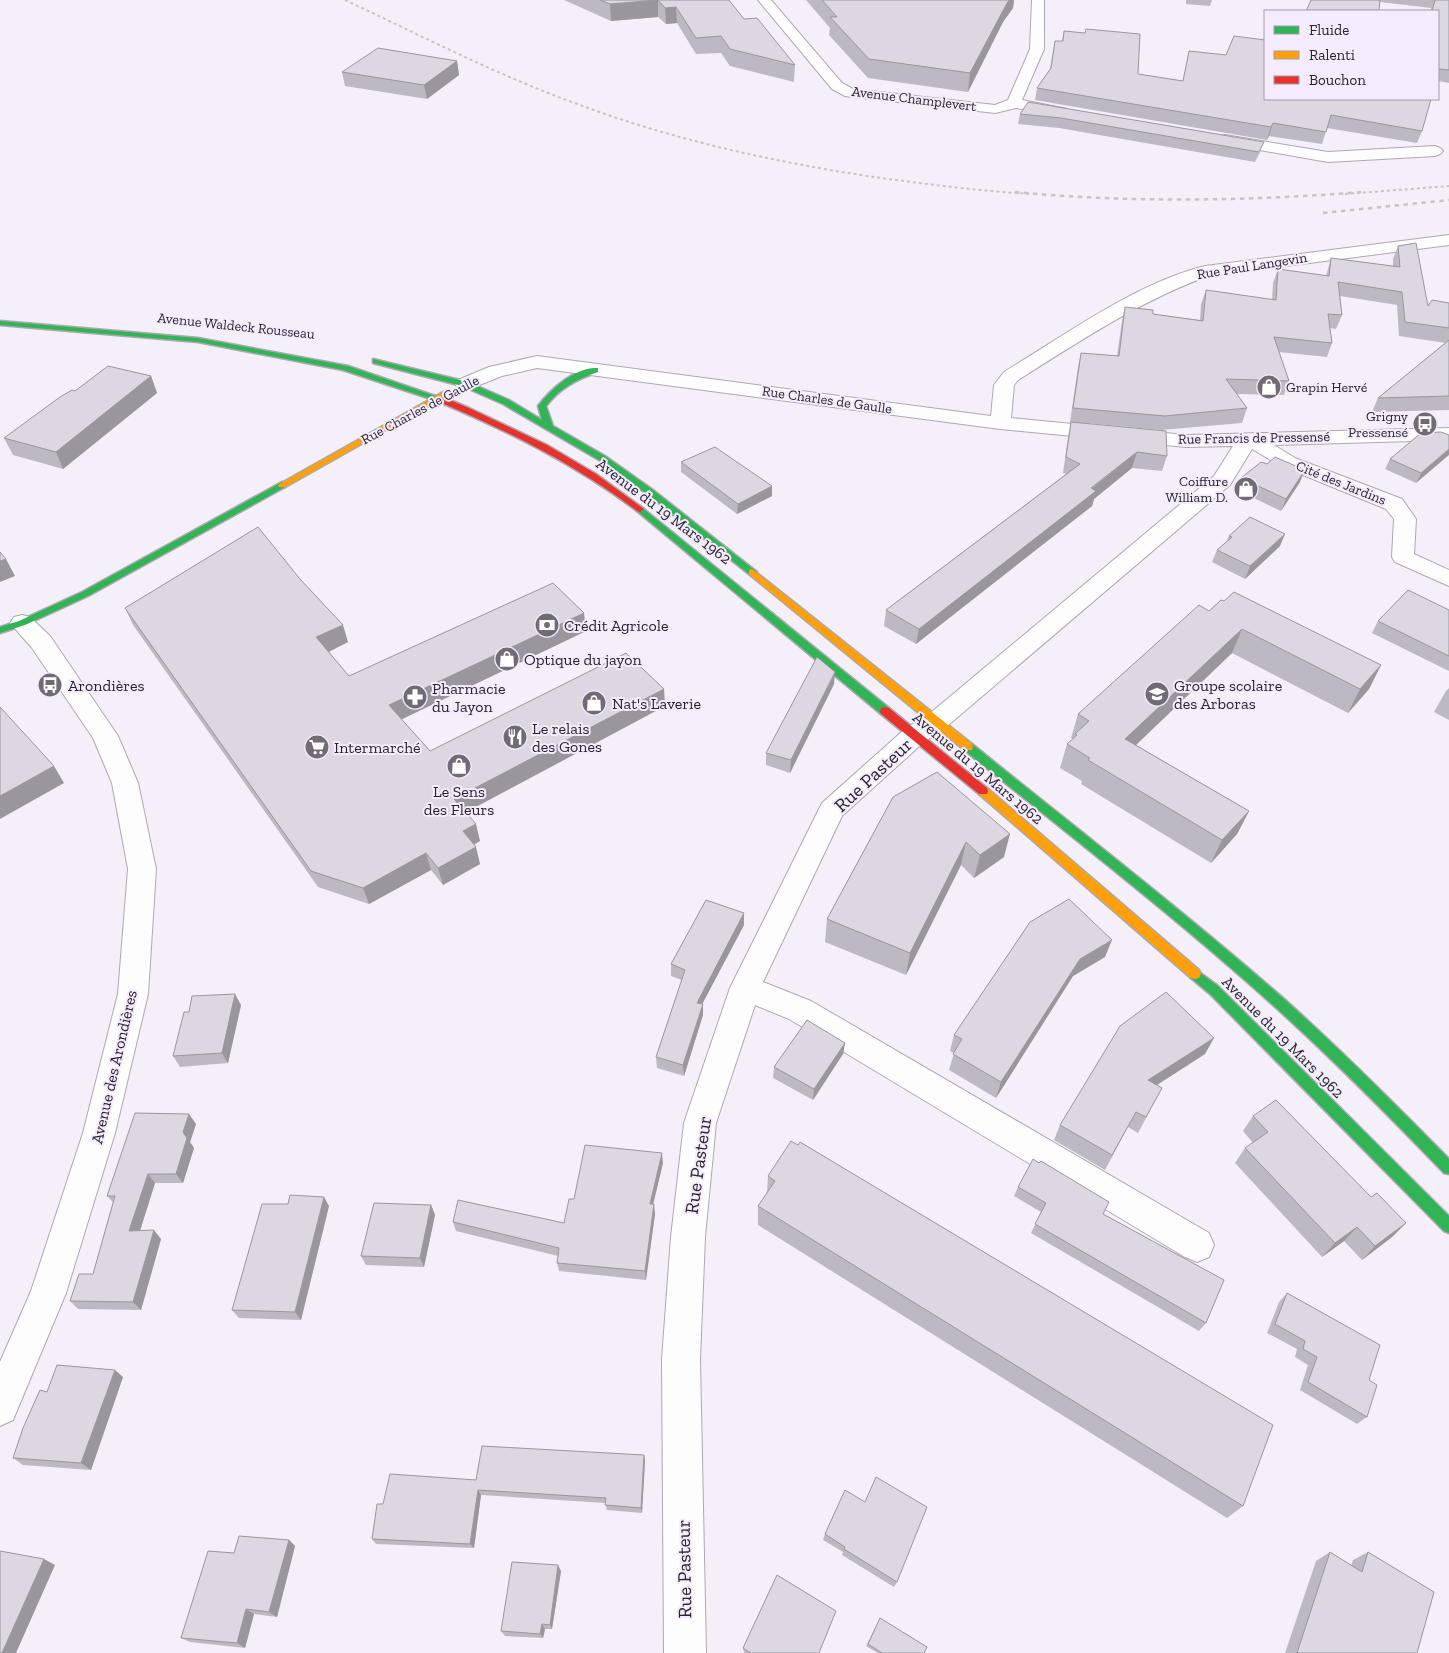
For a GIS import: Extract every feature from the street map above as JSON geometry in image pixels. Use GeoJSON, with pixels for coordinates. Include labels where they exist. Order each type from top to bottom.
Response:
{"type":"FeatureCollection","features":[{"type":"Feature","properties":{"kind":"main road","name":"Avenue Waldeck Rousseau"},"geometry":{"type":"LineString","coordinates":[[0,317],[300,348]]}},
{"type":"Feature","properties":{"kind":"main road","name":"Avenue Waldeck Rousseau"},"geometry":{"type":"LineString","coordinates":[[0,323],[98,330],[219,343],[345,368],[438,398]]}},
{"type":"Feature","properties":{"kind":"main road"},"geometry":{"type":"LineString","coordinates":[[366,359],[465,384]]}},
{"type":"Feature","properties":{"kind":"main road"},"geometry":{"type":"LineString","coordinates":[[549,427],[542,406],[549,395],[571,377],[596,370]]}},
{"type":"Feature","properties":{"kind":"main road","name":"Rue Charles de Gaulle"},"geometry":{"type":"LineString","coordinates":[[11,626],[85,594],[465,384]]}},
{"type":"Feature","properties":{"kind":"main road","name":"Avenue du 19 Mars 1962"},"geometry":{"type":"LineString","coordinates":[[465,384],[506,402],[549,427],[602,458],[650,492],[926,728],[972,781],[1214,990],[1449,1226]]}},
{"type":"Feature","properties":{"kind":"main road","name":"Avenue du 19 Mars 1962"},"geometry":{"type":"LineString","coordinates":[[438,398],[482,416],[543,446],[588,472],[630,501],[926,728],[1189,926],[1278,1002],[1375,1094],[1449,1168]]}},
{"type":"Feature","properties":{"kind":"street","name":"Avenue Champlevert"},"geometry":{"type":"LineString","coordinates":[[764,0],[842,90],[867,96],[995,108],[1006,108],[1014,104],[1075,115]]}},
{"type":"Feature","properties":{"kind":"street"},"geometry":{"type":"LineString","coordinates":[[1014,104],[1037,49],[1038,0]]}},
{"type":"Feature","properties":{"kind":"street"},"geometry":{"type":"LineString","coordinates":[[1211,138],[1328,157],[1353,157],[1440,150]]}},
{"type":"Feature","properties":{"kind":"street","name":"Rue Paul Langevin"},"geometry":{"type":"LineString","coordinates":[[1000,423],[1004,385],[1011,376],[1112,314],[1178,280],[1214,270],[1449,240]]}},
{"type":"Feature","properties":{"kind":"street","name":"Rue Charles de Gaulle"},"geometry":{"type":"LineString","coordinates":[[465,384],[496,371],[537,362],[1000,423]]}},
{"type":"Feature","properties":{"kind":"street","name":"Rue Francis de Pressensé"},"geometry":{"type":"LineString","coordinates":[[1000,423],[1186,441],[1449,434]]}},
{"type":"Feature","properties":{"kind":"street","name":"Rue Pasteur"},"geometry":{"type":"LineString","coordinates":[[685,1653],[681,1360],[688,1237],[700,1123],[745,988],[832,810],[926,728],[1222,480],[1248,438]]}},
{"type":"Feature","properties":{"kind":"street","name":"Cité des Jardins"},"geometry":{"type":"LineString","coordinates":[[1248,438],[1288,462],[1394,504],[1405,520],[1403,557],[1449,579]]}},
{"type":"Feature","properties":{"kind":"street","name":"Avenue des Arondières"},"geometry":{"type":"LineString","coordinates":[[0,1407],[48,1293],[100,1133],[133,994],[142,869],[125,784],[105,736],[41,642],[11,626]]}},
{"type":"Feature","properties":{"kind":"street"},"geometry":{"type":"LineString","coordinates":[[745,988],[800,1010],[1197,1245]]}},
{"type":"Feature","properties":{"kind":"building"},"geometry":{"type":"Polygon","coordinates":[[[600,0],[658,0],[610,4],[600,0]]]}},
{"type":"Feature","properties":{"kind":"building"},"geometry":{"type":"Polygon","coordinates":[[[658,0],[729,0],[744,19],[757,18],[795,65],[730,49],[721,36],[696,38],[676,7],[665,8],[658,0]]]}},
{"type":"Feature","properties":{"kind":"building"},"geometry":{"type":"Polygon","coordinates":[[[822,0],[1009,0],[970,73],[869,59],[830,17],[837,17],[822,0]]]}},
{"type":"Feature","properties":{"kind":"building"},"geometry":{"type":"Polygon","coordinates":[[[1311,0],[1380,0],[1379,10],[1306,10],[1311,0]]]}},
{"type":"Feature","properties":{"kind":"building"},"geometry":{"type":"Polygon","coordinates":[[[1435,0],[1449,0],[1449,70],[1439,69],[1439,10],[1432,10],[1435,0]]]}},
{"type":"Feature","properties":{"kind":"building"},"geometry":{"type":"Polygon","coordinates":[[[1086,29],[1140,34],[1138,74],[1183,81],[1189,51],[1226,55],[1234,36],[1264,40],[1264,100],[1431,100],[1422,131],[1331,115],[1326,132],[1273,123],[1271,127],[1037,88],[1051,68],[1055,41],[1063,41],[1064,31],[1085,33],[1086,29]]]}},
{"type":"Feature","properties":{"kind":"building"},"geometry":{"type":"Polygon","coordinates":[[[378,48],[457,61],[424,85],[342,72],[378,48]]]}},
{"type":"Feature","properties":{"kind":"building"},"geometry":{"type":"Polygon","coordinates":[[[1028,102],[1264,142],[1259,152],[1061,118],[1020,114],[1028,102]]]}},
{"type":"Feature","properties":{"kind":"building"},"geometry":{"type":"Polygon","coordinates":[[[1416,243],[1428,306],[1432,300],[1449,303],[1449,328],[1405,322],[1402,292],[1338,282],[1342,315],[1328,314],[1332,343],[1274,337],[1289,381],[1226,379],[1247,408],[1165,416],[1073,408],[1081,353],[1119,356],[1125,307],[1153,310],[1153,314],[1203,321],[1206,290],[1276,300],[1278,269],[1329,276],[1331,258],[1400,267],[1398,246],[1416,243]]]}},
{"type":"Feature","properties":{"kind":"building"},"geometry":{"type":"Polygon","coordinates":[[[1449,340],[1449,396],[1378,398],[1449,340]]]}},
{"type":"Feature","properties":{"kind":"building"},"geometry":{"type":"Polygon","coordinates":[[[108,366],[151,376],[56,452],[4,438],[60,397],[72,390],[75,391],[108,366]]]}},
{"type":"Feature","properties":{"kind":"building"},"geometry":{"type":"Polygon","coordinates":[[[1071,422],[1166,431],[1167,456],[1137,452],[1091,488],[1096,491],[919,629],[886,610],[1080,464],[1066,457],[1071,422]]]}},
{"type":"Feature","properties":{"kind":"building"},"geometry":{"type":"Polygon","coordinates":[[[1441,432],[1449,435],[1449,449],[1421,473],[1390,459],[1421,433],[1441,432]]]}},
{"type":"Feature","properties":{"kind":"building"},"geometry":{"type":"Polygon","coordinates":[[[715,447],[772,486],[738,504],[681,462],[715,447]]]}},
{"type":"Feature","properties":{"kind":"building"},"geometry":{"type":"Polygon","coordinates":[[[1275,457],[1305,470],[1286,499],[1241,478],[1261,462],[1267,464],[1275,457]]]}},
{"type":"Feature","properties":{"kind":"building"},"geometry":{"type":"Polygon","coordinates":[[[1250,517],[1285,534],[1250,566],[1217,550],[1250,517]]]}},
{"type":"Feature","properties":{"kind":"building","name":"Intermarché"},"geometry":{"type":"Polygon","coordinates":[[[258,527],[300,579],[343,625],[316,637],[349,676],[553,583],[584,613],[389,705],[430,751],[626,653],[664,689],[454,799],[476,824],[463,831],[476,847],[438,868],[426,853],[363,888],[311,871],[125,608],[258,527]]]}},
{"type":"Feature","properties":{"kind":"building"},"geometry":{"type":"Polygon","coordinates":[[[0,552],[6,559],[0,561],[0,552]]]}},
{"type":"Feature","properties":{"kind":"building"},"geometry":{"type":"Polygon","coordinates":[[[1408,590],[1449,610],[1449,656],[1378,621],[1408,590]]]}},
{"type":"Feature","properties":{"kind":"building"},"geometry":{"type":"Polygon","coordinates":[[[1234,592],[1381,665],[1360,689],[1242,629],[1125,739],[1249,811],[1222,840],[1088,760],[1090,758],[1067,744],[1089,721],[1078,714],[1199,605],[1209,611],[1234,592]]]}},
{"type":"Feature","properties":{"kind":"building"},"geometry":{"type":"Polygon","coordinates":[[[817,657],[835,672],[791,760],[766,753],[817,657]]]}},
{"type":"Feature","properties":{"kind":"building"},"geometry":{"type":"Polygon","coordinates":[[[0,707],[54,766],[0,796],[0,707]]]}},
{"type":"Feature","properties":{"kind":"building"},"geometry":{"type":"Polygon","coordinates":[[[937,772],[1010,834],[980,855],[966,842],[910,953],[827,919],[893,797],[937,772]]]}},
{"type":"Feature","properties":{"kind":"building"},"geometry":{"type":"Polygon","coordinates":[[[1069,899],[1112,940],[1080,959],[1001,1082],[953,1054],[962,1039],[954,1035],[1030,922],[1069,899]]]}},
{"type":"Feature","properties":{"kind":"building"},"geometry":{"type":"Polygon","coordinates":[[[706,900],[744,913],[697,1003],[703,1004],[683,1065],[656,1057],[685,970],[671,964],[706,900]]]}},
{"type":"Feature","properties":{"kind":"building"},"geometry":{"type":"Polygon","coordinates":[[[1166,992],[1214,1038],[1148,1080],[1162,1088],[1146,1117],[1136,1112],[1112,1155],[1060,1125],[1120,1026],[1166,992]]]}},
{"type":"Feature","properties":{"kind":"building"},"geometry":{"type":"Polygon","coordinates":[[[235,994],[222,1053],[173,1056],[184,1012],[189,1012],[192,996],[235,994]]]}},
{"type":"Feature","properties":{"kind":"building"},"geometry":{"type":"Polygon","coordinates":[[[807,1020],[845,1043],[814,1089],[774,1067],[807,1020]]]}},
{"type":"Feature","properties":{"kind":"building"},"geometry":{"type":"Polygon","coordinates":[[[1276,1100],[1371,1197],[1377,1193],[1406,1223],[1375,1246],[1357,1227],[1335,1243],[1245,1148],[1268,1132],[1253,1116],[1276,1100]]]}},
{"type":"Feature","properties":{"kind":"building"},"geometry":{"type":"Polygon","coordinates":[[[135,1113],[189,1114],[183,1132],[187,1138],[176,1174],[148,1174],[129,1231],[154,1230],[133,1302],[70,1301],[79,1274],[93,1274],[115,1196],[107,1196],[135,1113]]]}},
{"type":"Feature","properties":{"kind":"building"},"geometry":{"type":"Polygon","coordinates":[[[791,1141],[798,1145],[800,1142],[1273,1425],[1243,1506],[758,1206],[775,1181],[768,1176],[791,1141]]]}},
{"type":"Feature","properties":{"kind":"building"},"geometry":{"type":"Polygon","coordinates":[[[585,1145],[662,1153],[650,1204],[654,1204],[645,1271],[557,1263],[559,1248],[453,1222],[458,1200],[564,1223],[569,1199],[574,1199],[585,1145]]]}},
{"type":"Feature","properties":{"kind":"building"},"geometry":{"type":"Polygon","coordinates":[[[1033,1159],[1039,1163],[1041,1161],[1109,1202],[1103,1214],[1224,1280],[1206,1323],[1035,1224],[1046,1203],[1018,1187],[1033,1159]]]}},
{"type":"Feature","properties":{"kind":"building"},"geometry":{"type":"Polygon","coordinates":[[[290,1195],[324,1197],[295,1312],[232,1310],[262,1204],[288,1204],[290,1195]]]}},
{"type":"Feature","properties":{"kind":"building"},"geometry":{"type":"Polygon","coordinates":[[[374,1203],[431,1205],[420,1258],[361,1256],[374,1203]]]}},
{"type":"Feature","properties":{"kind":"building"},"geometry":{"type":"Polygon","coordinates":[[[1287,1293],[1380,1345],[1369,1380],[1377,1385],[1367,1417],[1308,1382],[1317,1357],[1303,1349],[1305,1341],[1275,1324],[1287,1293]]]}},
{"type":"Feature","properties":{"kind":"building"},"geometry":{"type":"Polygon","coordinates":[[[57,1365],[115,1370],[81,1463],[13,1458],[23,1428],[40,1390],[47,1392],[57,1365]]]}},
{"type":"Feature","properties":{"kind":"building"},"geometry":{"type":"Polygon","coordinates":[[[482,1446],[644,1455],[641,1508],[605,1505],[606,1498],[478,1490],[470,1544],[372,1539],[377,1504],[383,1504],[390,1474],[476,1480],[482,1446]]]}},
{"type":"Feature","properties":{"kind":"building"},"geometry":{"type":"Polygon","coordinates":[[[876,1477],[927,1507],[897,1582],[844,1549],[845,1547],[825,1534],[845,1490],[865,1502],[876,1477]]]}},
{"type":"Feature","properties":{"kind":"building"},"geometry":{"type":"Polygon","coordinates":[[[239,1536],[289,1540],[269,1612],[246,1609],[237,1643],[181,1638],[208,1551],[234,1553],[239,1536]]]}},
{"type":"Feature","properties":{"kind":"building"},"geometry":{"type":"Polygon","coordinates":[[[0,1551],[44,1559],[2,1653],[0,1653],[0,1551]]]}},
{"type":"Feature","properties":{"kind":"building"},"geometry":{"type":"Polygon","coordinates":[[[1330,1552],[1362,1572],[1368,1552],[1434,1592],[1417,1653],[1297,1653],[1330,1552]]]}},
{"type":"Feature","properties":{"kind":"building"},"geometry":{"type":"Polygon","coordinates":[[[512,1562],[558,1565],[550,1625],[542,1624],[540,1634],[501,1631],[512,1562]]]}},
{"type":"Feature","properties":{"kind":"building"},"geometry":{"type":"Polygon","coordinates":[[[777,1575],[836,1611],[819,1653],[751,1653],[743,1648],[777,1575]]]}},
{"type":"Feature","properties":{"kind":"building"},"geometry":{"type":"Polygon","coordinates":[[[880,1618],[927,1647],[924,1653],[882,1653],[868,1644],[880,1618]]]}},
{"type":"Feature","properties":{"kind":"railway"},"geometry":{"type":"LineString","coordinates":[[345,0],[461,55],[550,94],[652,129],[762,157],[837,171],[953,187],[1032,194]]}},
{"type":"Feature","properties":{"kind":"railway"},"geometry":{"type":"LineString","coordinates":[[1345,194],[1449,186]]}},
{"type":"Feature","properties":{"kind":"railway"},"geometry":{"type":"LineString","coordinates":[[1015,192],[1101,198],[1188,200],[1362,192]]}},
{"type":"Feature","properties":{"kind":"railway"},"geometry":{"type":"LineString","coordinates":[[1323,213],[1449,200]]}},
{"type":"Feature","properties":{"kind":"traffic: fast"},"geometry":{"type":"LineString","coordinates":[[0,323],[198,340],[345,368],[440,399]]}},
{"type":"Feature","properties":{"kind":"traffic: fast"},"geometry":{"type":"LineString","coordinates":[[376,361],[465,384],[506,402],[602,458],[650,492],[752,572]]}},
{"type":"Feature","properties":{"kind":"traffic: fast"},"geometry":{"type":"LineString","coordinates":[[549,427],[542,406],[547,399],[565,383],[595,370]]}},
{"type":"Feature","properties":{"kind":"traffic: fast"},"geometry":{"type":"LineString","coordinates":[[0,630],[22,623],[85,594],[282,485]]}},
{"type":"Feature","properties":{"kind":"traffic: fast"},"geometry":{"type":"LineString","coordinates":[[640,509],[885,711]]}},
{"type":"Feature","properties":{"kind":"traffic: fast"},"geometry":{"type":"LineString","coordinates":[[968,747],[1202,936],[1240,969],[1300,1022],[1386,1104],[1449,1168]]}},
{"type":"Feature","properties":{"kind":"traffic: fast"},"geometry":{"type":"LineString","coordinates":[[1195,974],[1214,990],[1449,1226]]}},
{"type":"Feature","properties":{"kind":"traffic: slow"},"geometry":{"type":"LineString","coordinates":[[282,485],[448,393]]}},
{"type":"Feature","properties":{"kind":"traffic: slow"},"geometry":{"type":"LineString","coordinates":[[752,572],[968,747]]}},
{"type":"Feature","properties":{"kind":"traffic: slow"},"geometry":{"type":"LineString","coordinates":[[983,791],[1195,974]]}},
{"type":"Feature","properties":{"kind":"traffic: jam"},"geometry":{"type":"LineString","coordinates":[[440,399],[544,447],[593,476],[640,509]]}},
{"type":"Feature","properties":{"kind":"traffic: jam"},"geometry":{"type":"LineString","coordinates":[[885,711],[983,791]]}},
{"type":"Feature","properties":{"kind":"place","name":"Grapin Hervé"},"geometry":{"type":"Point","coordinates":[1269,387]}},
{"type":"Feature","properties":{"kind":"place","name":"Grigny Pressensé"},"geometry":{"type":"Point","coordinates":[1425,424]}},
{"type":"Feature","properties":{"kind":"place","name":"Coiffure William D."},"geometry":{"type":"Point","coordinates":[1246,489]}},
{"type":"Feature","properties":{"kind":"place","name":"Crédit Agricole"},"geometry":{"type":"Point","coordinates":[547,625]}},
{"type":"Feature","properties":{"kind":"place","name":"Optique du jayon"},"geometry":{"type":"Point","coordinates":[507,659]}},
{"type":"Feature","properties":{"kind":"place","name":"Arondières"},"geometry":{"type":"Point","coordinates":[50,685]}},
{"type":"Feature","properties":{"kind":"place","name":"Groupe scolaire des Arboras"},"geometry":{"type":"Point","coordinates":[1157,694]}},
{"type":"Feature","properties":{"kind":"place","name":"Pharmacie du Jayon"},"geometry":{"type":"Point","coordinates":[415,697]}},
{"type":"Feature","properties":{"kind":"place","name":"Nat's Laverie"},"geometry":{"type":"Point","coordinates":[594,703]}},
{"type":"Feature","properties":{"kind":"place","name":"Le relais des Gones"},"geometry":{"type":"Point","coordinates":[515,737]}},
{"type":"Feature","properties":{"kind":"place","name":"Intermarché"},"geometry":{"type":"Point","coordinates":[317,747]}},
{"type":"Feature","properties":{"kind":"place","name":"Le Sens des Fleurs"},"geometry":{"type":"Point","coordinates":[459,766]}}]}
